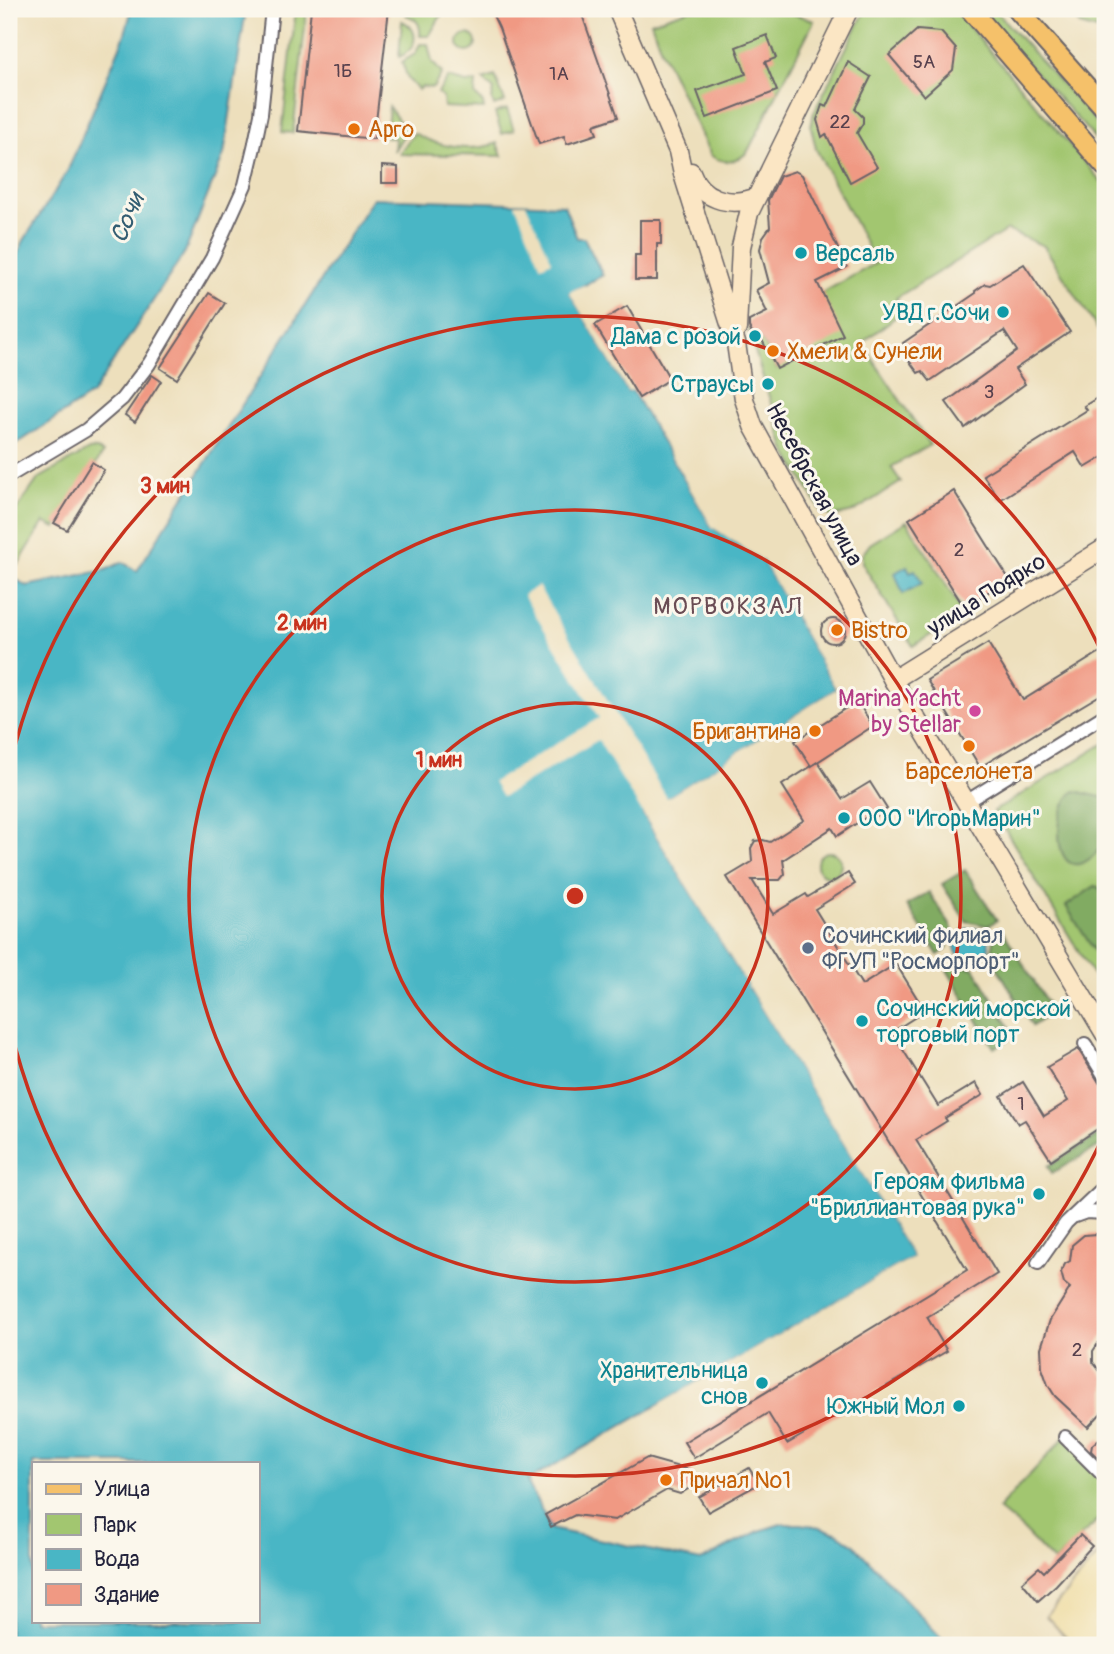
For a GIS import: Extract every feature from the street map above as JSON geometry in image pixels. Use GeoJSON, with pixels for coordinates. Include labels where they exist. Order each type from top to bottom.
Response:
{"type":"FeatureCollection","features":[{"type":"Feature","properties":{"kind":"main road","name":"Несебрская улица"},"geometry":{"type":"LineString","coordinates":[[617,9],[678,151],[736,343],[744,399],[753,426],[893,680],[1105,1034]]}},
{"type":"Feature","properties":{"kind":"main road"},"geometry":{"type":"LineString","coordinates":[[736,343],[741,247],[745,225],[755,198],[849,9]]}},
{"type":"Feature","properties":{"kind":"main road"},"geometry":{"type":"LineString","coordinates":[[971,9],[1105,166]]}},
{"type":"Feature","properties":{"kind":"main road"},"geometry":{"type":"LineString","coordinates":[[1017,9],[1105,108]]}},
{"type":"Feature","properties":{"kind":"main road"},"geometry":{"type":"LineString","coordinates":[[678,151],[695,183],[710,196],[732,202],[755,198]]}},
{"type":"Feature","properties":{"kind":"main road","name":"улица Поярко"},"geometry":{"type":"LineString","coordinates":[[893,680],[1105,548]]}},
{"type":"Feature","properties":{"kind":"street"},"geometry":{"type":"LineString","coordinates":[[9,476],[86,430],[122,399],[149,364],[212,258],[245,185],[261,114],[272,9]]}},
{"type":"Feature","properties":{"kind":"street"},"geometry":{"type":"LineString","coordinates":[[966,802],[1103,717]]}},
{"type":"Feature","properties":{"kind":"street"},"geometry":{"type":"LineString","coordinates":[[1085,1044],[1105,1077]]}},
{"type":"Feature","properties":{"kind":"street"},"geometry":{"type":"LineString","coordinates":[[1038,1263],[1066,1223],[1105,1186]]}},
{"type":"Feature","properties":{"kind":"street"},"geometry":{"type":"LineString","coordinates":[[1066,1223],[1086,1212],[1105,1213]]}},
{"type":"Feature","properties":{"kind":"street"},"geometry":{"type":"LineString","coordinates":[[1065,1437],[1105,1477]]}},
{"type":"Feature","properties":{"kind":"green space"},"geometry":{"type":"Polygon","coordinates":[[[296,9],[307,9],[293,133],[282,132],[296,9]]]}},
{"type":"Feature","properties":{"kind":"green space"},"geometry":{"type":"Polygon","coordinates":[[[410,9],[441,9],[442,14],[429,36],[420,36],[418,22],[406,15],[410,9]]]}},
{"type":"Feature","properties":{"kind":"green space"},"geometry":{"type":"Polygon","coordinates":[[[691,9],[780,9],[814,21],[748,151],[735,160],[726,161],[711,156],[662,52],[651,22],[691,9]]]}},
{"type":"Feature","properties":{"kind":"green space"},"geometry":{"type":"Polygon","coordinates":[[[866,9],[954,9],[1105,186],[1105,334],[1102,336],[1044,246],[1007,230],[896,298],[903,311],[862,343],[930,445],[891,467],[901,482],[853,512],[832,517],[821,511],[785,449],[746,322],[756,342],[762,340],[777,369],[822,293],[876,263],[816,149],[811,127],[814,112],[866,9]]]}},
{"type":"Feature","properties":{"kind":"green space"},"geometry":{"type":"Polygon","coordinates":[[[979,9],[994,9],[1105,132],[1105,150],[979,9]]]}},
{"type":"Feature","properties":{"kind":"green space"},"geometry":{"type":"Polygon","coordinates":[[[1066,9],[1105,9],[1105,23],[1101,31],[1080,25],[1066,9]]]}},
{"type":"Feature","properties":{"kind":"green space"},"geometry":{"type":"Polygon","coordinates":[[[402,21],[412,29],[414,40],[410,50],[399,57],[402,21]]]}},
{"type":"Feature","properties":{"kind":"green space"},"geometry":{"type":"Polygon","coordinates":[[[463,34],[471,34],[476,43],[474,50],[463,52],[458,47],[458,39],[463,34]]]}},
{"type":"Feature","properties":{"kind":"green space"},"geometry":{"type":"Polygon","coordinates":[[[420,44],[428,44],[432,62],[442,73],[433,88],[422,87],[418,90],[408,79],[402,62],[415,54],[420,44]]]}},
{"type":"Feature","properties":{"kind":"green space"},"geometry":{"type":"Polygon","coordinates":[[[495,76],[505,102],[494,106],[494,90],[483,80],[495,76]]]}},
{"type":"Feature","properties":{"kind":"green space"},"geometry":{"type":"Polygon","coordinates":[[[448,78],[466,83],[476,82],[475,95],[483,103],[484,109],[444,107],[443,98],[438,93],[448,78]]]}},
{"type":"Feature","properties":{"kind":"green space"},"geometry":{"type":"Polygon","coordinates":[[[389,107],[408,128],[394,151],[395,138],[386,138],[389,107]]]}},
{"type":"Feature","properties":{"kind":"green space"},"geometry":{"type":"Polygon","coordinates":[[[507,109],[514,130],[502,134],[495,113],[507,109]]]}},
{"type":"Feature","properties":{"kind":"green space"},"geometry":{"type":"Polygon","coordinates":[[[414,133],[433,142],[455,147],[476,148],[497,143],[502,156],[399,154],[414,133]]]}},
{"type":"Feature","properties":{"kind":"green space"},"geometry":{"type":"Polygon","coordinates":[[[95,449],[103,453],[55,528],[44,522],[18,565],[15,564],[9,574],[9,521],[38,479],[95,449]]]}},
{"type":"Feature","properties":{"kind":"green space"},"geometry":{"type":"Polygon","coordinates":[[[907,521],[964,614],[913,646],[862,563],[862,555],[870,544],[907,521]]]}},
{"type":"Feature","properties":{"kind":"green space"},"geometry":{"type":"Polygon","coordinates":[[[1105,743],[1105,995],[994,811],[1105,743]]]}},
{"type":"Feature","properties":{"kind":"green space"},"geometry":{"type":"Polygon","coordinates":[[[1075,791],[1105,798],[1105,844],[1090,859],[1079,864],[1070,863],[1064,856],[1059,834],[1063,808],[1075,791]]]}},
{"type":"Feature","properties":{"kind":"green space"},"geometry":{"type":"Polygon","coordinates":[[[829,852],[840,859],[841,864],[834,875],[829,876],[818,869],[817,864],[824,853],[829,852]]]}},
{"type":"Feature","properties":{"kind":"green space"},"geometry":{"type":"Polygon","coordinates":[[[965,870],[997,920],[988,926],[966,921],[942,884],[965,870]]]}},
{"type":"Feature","properties":{"kind":"green space"},"geometry":{"type":"Polygon","coordinates":[[[1095,886],[1100,888],[1105,905],[1105,968],[1066,906],[1095,886]]]}},
{"type":"Feature","properties":{"kind":"green space"},"geometry":{"type":"Polygon","coordinates":[[[929,892],[952,928],[947,949],[938,955],[907,905],[929,892]]]}},
{"type":"Feature","properties":{"kind":"green space"},"geometry":{"type":"Polygon","coordinates":[[[1004,933],[1053,1012],[1032,1026],[991,957],[994,939],[1004,933]]]}},
{"type":"Feature","properties":{"kind":"green space"},"geometry":{"type":"Polygon","coordinates":[[[955,965],[974,968],[1015,1036],[994,1048],[947,970],[955,965]]]}},
{"type":"Feature","properties":{"kind":"green space"},"geometry":{"type":"Polygon","coordinates":[[[1105,1131],[1105,1143],[1052,1173],[1048,1166],[1105,1131]]]}},
{"type":"Feature","properties":{"kind":"green space"},"geometry":{"type":"Polygon","coordinates":[[[1065,1437],[1105,1477],[1105,1513],[1054,1562],[998,1509],[1065,1437]]]}},
{"type":"Feature","properties":{"kind":"sand"},"geometry":{"type":"Polygon","coordinates":[[[1102,1550],[1105,1553],[1105,1645],[1073,1645],[1046,1616],[1102,1550]]]}},
{"type":"Feature","properties":{"kind":"water","name":"Сочи"},"geometry":{"type":"Polygon","coordinates":[[[132,9],[246,9],[224,154],[185,252],[92,394],[9,449],[9,276],[23,242],[68,170],[124,37],[132,9]]]}},
{"type":"Feature","properties":{"kind":"water"},"geometry":{"type":"Polygon","coordinates":[[[373,198],[564,205],[577,238],[584,238],[603,275],[570,293],[628,392],[632,390],[712,527],[763,561],[836,689],[643,814],[913,1257],[527,1481],[551,1529],[701,1561],[759,1531],[781,1524],[820,1527],[838,1534],[854,1545],[948,1645],[9,1645],[9,585],[13,577],[26,586],[106,570],[122,562],[137,571],[373,198]]]}},
{"type":"Feature","properties":{"kind":"water"},"geometry":{"type":"Polygon","coordinates":[[[907,566],[910,572],[915,570],[922,583],[903,594],[895,573],[907,566]]]}},
{"type":"Feature","properties":{"kind":"water"},"geometry":{"type":"Polygon","coordinates":[[[972,928],[984,933],[989,945],[984,957],[972,962],[960,957],[955,945],[960,933],[972,928]]]}},
{"type":"Feature","properties":{"kind":"pier"},"geometry":{"type":"Polygon","coordinates":[[[515,204],[526,204],[552,261],[541,266],[515,204]]]}},
{"type":"Feature","properties":{"kind":"pier"},"geometry":{"type":"Polygon","coordinates":[[[584,285],[587,287],[574,294],[629,387],[635,388],[714,524],[766,559],[840,688],[838,692],[648,814],[917,1257],[915,1261],[663,1406],[661,1403],[913,1257],[598,740],[502,797],[493,782],[599,718],[523,595],[538,586],[667,798],[836,689],[763,561],[712,527],[633,390],[628,392],[569,292],[584,285]]]}},
{"type":"Feature","properties":{"kind":"building"},"geometry":{"type":"Polygon","coordinates":[[[311,9],[389,9],[374,139],[298,131],[311,9]]]}},
{"type":"Feature","properties":{"kind":"building"},"geometry":{"type":"Polygon","coordinates":[[[490,9],[580,9],[618,117],[594,125],[597,134],[567,144],[564,136],[539,144],[490,9]]]}},
{"type":"Feature","properties":{"kind":"building"},"geometry":{"type":"Polygon","coordinates":[[[917,30],[941,32],[956,49],[953,70],[924,96],[889,55],[917,30]]]}},
{"type":"Feature","properties":{"kind":"building"},"geometry":{"type":"Polygon","coordinates":[[[767,35],[776,58],[765,62],[777,91],[707,118],[697,91],[746,74],[736,47],[767,35]]]}},
{"type":"Feature","properties":{"kind":"building"},"geometry":{"type":"Polygon","coordinates":[[[848,62],[871,77],[855,109],[863,117],[863,123],[857,133],[877,167],[850,182],[826,134],[822,137],[817,120],[822,105],[827,107],[848,62]]]}},
{"type":"Feature","properties":{"kind":"building"},"geometry":{"type":"Polygon","coordinates":[[[382,166],[398,167],[398,183],[382,183],[382,166]]]}},
{"type":"Feature","properties":{"kind":"building"},"geometry":{"type":"Polygon","coordinates":[[[795,171],[802,175],[847,267],[817,282],[843,335],[777,369],[762,340],[756,342],[749,321],[767,312],[756,290],[769,283],[760,249],[763,237],[770,227],[768,200],[780,176],[795,171]]]}},
{"type":"Feature","properties":{"kind":"building"},"geometry":{"type":"Polygon","coordinates":[[[640,220],[661,220],[661,244],[657,244],[657,280],[635,280],[635,255],[640,255],[640,220]]]}},
{"type":"Feature","properties":{"kind":"building","name":"УВД г.Сочи"},"geometry":{"type":"Polygon","coordinates":[[[1024,264],[1070,332],[1015,369],[1025,384],[965,428],[946,402],[1017,351],[1004,331],[930,381],[922,371],[918,373],[908,359],[912,355],[903,343],[985,284],[990,285],[1024,264]]]}},
{"type":"Feature","properties":{"kind":"building"},"geometry":{"type":"Polygon","coordinates":[[[209,293],[225,303],[177,379],[160,368],[209,293]]]}},
{"type":"Feature","properties":{"kind":"building"},"geometry":{"type":"Polygon","coordinates":[[[627,306],[670,379],[639,398],[595,325],[627,306]]]}},
{"type":"Feature","properties":{"kind":"building"},"geometry":{"type":"Polygon","coordinates":[[[152,375],[161,381],[135,422],[125,415],[152,375]]]}},
{"type":"Feature","properties":{"kind":"building"},"geometry":{"type":"Polygon","coordinates":[[[1105,393],[1105,456],[1085,468],[1075,452],[1000,500],[983,475],[1087,410],[1084,406],[1105,393]]]}},
{"type":"Feature","properties":{"kind":"building"},"geometry":{"type":"Polygon","coordinates":[[[92,462],[104,470],[67,530],[54,523],[92,462]]]}},
{"type":"Feature","properties":{"kind":"building"},"geometry":{"type":"Polygon","coordinates":[[[954,491],[1009,579],[964,607],[909,519],[954,491]]]}},
{"type":"Feature","properties":{"kind":"building"},"geometry":{"type":"Polygon","coordinates":[[[833,619],[844,626],[845,631],[838,642],[833,643],[822,636],[821,631],[828,620],[833,619]]]}},
{"type":"Feature","properties":{"kind":"building"},"geometry":{"type":"Polygon","coordinates":[[[988,643],[1023,700],[1105,649],[1105,692],[980,767],[927,680],[988,643]]]}},
{"type":"Feature","properties":{"kind":"building"},"geometry":{"type":"Polygon","coordinates":[[[857,701],[873,726],[811,766],[795,741],[857,701]]]}},
{"type":"Feature","properties":{"kind":"building"},"geometry":{"type":"Polygon","coordinates":[[[818,762],[842,799],[870,782],[887,809],[871,820],[868,816],[837,836],[832,828],[783,860],[785,874],[780,880],[752,880],[773,914],[848,873],[855,884],[815,909],[862,985],[896,964],[925,1011],[892,1032],[938,1106],[976,1083],[983,1095],[916,1140],[997,1274],[927,1317],[947,1351],[787,1444],[768,1413],[694,1458],[684,1442],[967,1270],[727,877],[752,862],[751,848],[755,841],[770,842],[804,820],[782,785],[818,762]]]}},
{"type":"Feature","properties":{"kind":"building"},"geometry":{"type":"Polygon","coordinates":[[[1078,1049],[1105,1092],[1105,1124],[1051,1160],[1025,1120],[1018,1124],[1001,1096],[1023,1082],[1044,1116],[1068,1101],[1047,1067],[1078,1049]]]}},
{"type":"Feature","properties":{"kind":"building"},"geometry":{"type":"Polygon","coordinates":[[[1096,1234],[1105,1237],[1105,1333],[1093,1351],[1093,1362],[1105,1378],[1105,1409],[1088,1427],[1055,1396],[1048,1385],[1042,1368],[1041,1348],[1050,1320],[1070,1288],[1064,1283],[1061,1272],[1070,1261],[1072,1245],[1084,1235],[1096,1234]]]}},
{"type":"Feature","properties":{"kind":"building"},"geometry":{"type":"Polygon","coordinates":[[[1099,1439],[1105,1444],[1105,1465],[1091,1451],[1092,1445],[1099,1439]]]}},
{"type":"Feature","properties":{"kind":"building"},"geometry":{"type":"Polygon","coordinates":[[[647,1458],[690,1470],[698,1483],[680,1494],[667,1490],[615,1520],[575,1515],[551,1527],[545,1515],[647,1458]]]}},
{"type":"Feature","properties":{"kind":"building"},"geometry":{"type":"Polygon","coordinates":[[[749,1468],[759,1484],[708,1512],[699,1497],[749,1468]]]}},
{"type":"Feature","properties":{"kind":"building"},"geometry":{"type":"Polygon","coordinates":[[[1080,1535],[1092,1546],[1038,1601],[1022,1582],[1039,1567],[1044,1572],[1080,1535]]]}},
{"type":"Feature","properties":{"kind":"place","name":"Арго"},"geometry":{"type":"Point","coordinates":[354,129]}},
{"type":"Feature","properties":{"kind":"place","name":"Версаль"},"geometry":{"type":"Point","coordinates":[801,253]}},
{"type":"Feature","properties":{"kind":"place","name":"УВД г.Сочи"},"geometry":{"type":"Point","coordinates":[1003,312]}},
{"type":"Feature","properties":{"kind":"place","name":"Дама с розой"},"geometry":{"type":"Point","coordinates":[755,336]}},
{"type":"Feature","properties":{"kind":"place","name":"Хмели & Сунели"},"geometry":{"type":"Point","coordinates":[773,351]}},
{"type":"Feature","properties":{"kind":"place","name":"Страусы"},"geometry":{"type":"Point","coordinates":[768,384]}},
{"type":"Feature","properties":{"kind":"place","name":"Bistro"},"geometry":{"type":"Point","coordinates":[837,630]}},
{"type":"Feature","properties":{"kind":"place","name":"Marina Yacht by Stellar"},"geometry":{"type":"Point","coordinates":[975,711]}},
{"type":"Feature","properties":{"kind":"place","name":"Бригантина"},"geometry":{"type":"Point","coordinates":[815,731]}},
{"type":"Feature","properties":{"kind":"place","name":"Барселонета"},"geometry":{"type":"Point","coordinates":[969,746]}},
{"type":"Feature","properties":{"kind":"place","name":"ООО \"ИгорьМарин\""},"geometry":{"type":"Point","coordinates":[844,818]}},
{"type":"Feature","properties":{"kind":"place","name":"Сочинский филиал ФГУП \"Росморпорт\""},"geometry":{"type":"Point","coordinates":[808,948]}},
{"type":"Feature","properties":{"kind":"place","name":"Сочинский морской торговый порт"},"geometry":{"type":"Point","coordinates":[862,1021]}},
{"type":"Feature","properties":{"kind":"place","name":"Героям фильма \"Бриллиантовая рука\""},"geometry":{"type":"Point","coordinates":[1039,1194]}},
{"type":"Feature","properties":{"kind":"place","name":"Хранительница снов"},"geometry":{"type":"Point","coordinates":[762,1383]}},
{"type":"Feature","properties":{"kind":"place","name":"Южный Мол"},"geometry":{"type":"Point","coordinates":[959,1406]}},
{"type":"Feature","properties":{"kind":"place","name":"Причал №1"},"geometry":{"type":"Point","coordinates":[666,1480]}},
{"type":"Feature","properties":{"kind":"district","name":"МОРВОКЗАЛ"},"geometry":{"type":"Point","coordinates":[728,606]}}]}
